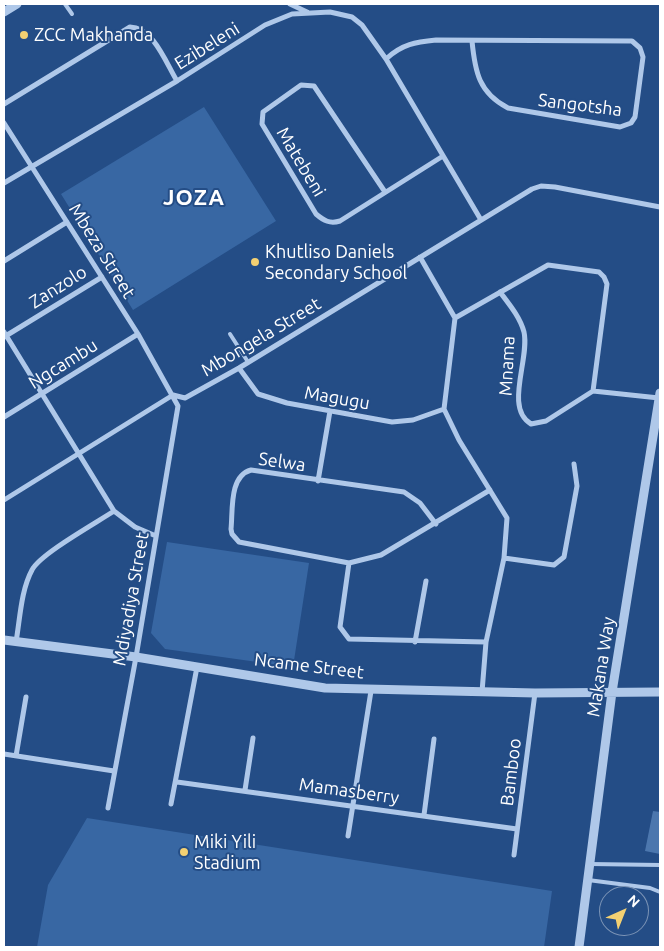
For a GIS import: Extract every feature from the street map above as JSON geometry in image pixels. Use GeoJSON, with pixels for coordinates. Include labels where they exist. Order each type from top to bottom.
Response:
{"type":"FeatureCollection","features":[{"type":"Feature","properties":{"kind":"street"},"geometry":{"type":"LineString","coordinates":[[4,12],[17,4]]}},
{"type":"Feature","properties":{"kind":"street"},"geometry":{"type":"LineString","coordinates":[[290,4],[307,12]]}},
{"type":"Feature","properties":{"kind":"street","name":"Ezibeleni"},"geometry":{"type":"LineString","coordinates":[[4,183],[177,81],[265,25],[292,14],[307,12],[342,13],[352,16],[362,24],[386,59],[481,220]]}},
{"type":"Feature","properties":{"kind":"street"},"geometry":{"type":"LineString","coordinates":[[4,104],[130,27],[138,27],[144,30],[151,38],[177,81]]}},
{"type":"Feature","properties":{"kind":"street","name":"Sangotsha"},"geometry":{"type":"LineString","coordinates":[[386,59],[397,49],[410,43],[436,40],[632,41],[640,48],[643,57],[635,116],[631,123],[620,127],[508,108],[494,101],[485,90],[475,70],[472,41]]}},
{"type":"Feature","properties":{"kind":"street","name":"Matebeni"},"geometry":{"type":"LineString","coordinates":[[385,192],[314,86],[301,85],[262,112],[262,124],[316,214],[332,223],[340,221],[443,156]]}},
{"type":"Feature","properties":{"kind":"street","name":"Mbeza Street"},"geometry":{"type":"LineString","coordinates":[[4,123],[138,334],[173,395]]}},
{"type":"Feature","properties":{"kind":"street","name":"Mbongela Street"},"geometry":{"type":"LineString","coordinates":[[173,395],[184,398],[240,368],[523,194],[541,186],[660,207]]}},
{"type":"Feature","properties":{"kind":"street"},"geometry":{"type":"LineString","coordinates":[[4,261],[67,222]]}},
{"type":"Feature","properties":{"kind":"street"},"geometry":{"type":"LineString","coordinates":[[420,257],[455,318],[444,409],[459,440],[507,518],[504,558],[486,642],[482,692]]}},
{"type":"Feature","properties":{"kind":"street"},"geometry":{"type":"LineString","coordinates":[[455,318],[548,265],[590,270],[604,277],[607,284],[593,390],[660,395]]}},
{"type":"Feature","properties":{"kind":"street","name":"Zanzolo"},"geometry":{"type":"LineString","coordinates":[[5,335],[102,277]]}},
{"type":"Feature","properties":{"kind":"street","name":"Mnama"},"geometry":{"type":"LineString","coordinates":[[500,292],[516,314],[524,334],[519,397],[519,410],[523,419],[531,424],[546,421],[593,390]]}},
{"type":"Feature","properties":{"kind":"street","name":"Ngcambu"},"geometry":{"type":"LineString","coordinates":[[4,417],[138,334]]}},
{"type":"Feature","properties":{"kind":"street"},"geometry":{"type":"LineString","coordinates":[[5,335],[114,511],[135,527],[156,536]]}},
{"type":"Feature","properties":{"kind":"street","name":"Magugu"},"geometry":{"type":"LineString","coordinates":[[240,368],[258,394],[267,399],[403,422],[444,409]]}},
{"type":"Feature","properties":{"kind":"street"},"geometry":{"type":"LineString","coordinates":[[4,500],[173,395]]}},
{"type":"Feature","properties":{"kind":"street","name":"Mdiyadiya Street"},"geometry":{"type":"LineString","coordinates":[[108,808],[136,657],[178,406],[173,395]]}},
{"type":"Feature","properties":{"kind":"street","name":"Makana Way"},"geometry":{"type":"LineString","coordinates":[[579,947],[612,692],[660,395]]}},
{"type":"Feature","properties":{"kind":"street"},"geometry":{"type":"LineString","coordinates":[[318,481],[330,411]]}},
{"type":"Feature","properties":{"kind":"street"},"geometry":{"type":"LineString","coordinates":[[504,558],[554,565],[564,557],[577,486],[574,464]]}},
{"type":"Feature","properties":{"kind":"street","name":"Selwa"},"geometry":{"type":"LineString","coordinates":[[436,524],[420,503],[404,492],[251,470],[244,472],[236,482],[232,534],[239,542],[349,564],[380,555],[436,524],[490,490]]}},
{"type":"Feature","properties":{"kind":"street"},"geometry":{"type":"LineString","coordinates":[[16,642],[28,578],[32,568],[46,556],[114,511]]}},
{"type":"Feature","properties":{"kind":"street"},"geometry":{"type":"LineString","coordinates":[[349,564],[340,627],[345,636],[356,641],[486,642]]}},
{"type":"Feature","properties":{"kind":"street"},"geometry":{"type":"LineString","coordinates":[[414,642],[426,581]]}},
{"type":"Feature","properties":{"kind":"street","name":"Ncame Street"},"geometry":{"type":"LineString","coordinates":[[4,640],[136,657],[325,688],[371,691],[535,694],[660,692]]}},
{"type":"Feature","properties":{"kind":"street"},"geometry":{"type":"LineString","coordinates":[[171,804],[177,782],[197,667]]}},
{"type":"Feature","properties":{"kind":"street"},"geometry":{"type":"LineString","coordinates":[[348,836],[371,691]]}},
{"type":"Feature","properties":{"kind":"street","name":"Bamboo"},"geometry":{"type":"LineString","coordinates":[[514,855],[535,694]]}},
{"type":"Feature","properties":{"kind":"street"},"geometry":{"type":"LineString","coordinates":[[16,756],[26,697]]}},
{"type":"Feature","properties":{"kind":"street"},"geometry":{"type":"LineString","coordinates":[[245,790],[253,738]]}},
{"type":"Feature","properties":{"kind":"street"},"geometry":{"type":"LineString","coordinates":[[424,815],[434,739]]}},
{"type":"Feature","properties":{"kind":"street"},"geometry":{"type":"LineString","coordinates":[[4,754],[114,771]]}},
{"type":"Feature","properties":{"kind":"street","name":"Mamasberry"},"geometry":{"type":"LineString","coordinates":[[177,782],[517,829]]}},
{"type":"Feature","properties":{"kind":"lane"},"geometry":{"type":"LineString","coordinates":[[65,4],[72,14]]}},
{"type":"Feature","properties":{"kind":"lane"},"geometry":{"type":"LineString","coordinates":[[230,334],[248,362]]}},
{"type":"Feature","properties":{"kind":"lane"},"geometry":{"type":"LineString","coordinates":[[590,864],[660,865]]}},
{"type":"Feature","properties":{"kind":"lane"},"geometry":{"type":"LineString","coordinates":[[588,880],[631,885],[660,892]]}},
{"type":"Feature","properties":{"kind":"shaded area"},"geometry":{"type":"Polygon","coordinates":[[[204,107],[276,221],[133,310],[61,194],[204,107]]]}},
{"type":"Feature","properties":{"kind":"shaded area"},"geometry":{"type":"Polygon","coordinates":[[[167,542],[309,563],[293,667],[165,649],[151,633],[167,542]]]}},
{"type":"Feature","properties":{"kind":"shaded area","name":"Miki Yili Stadium"},"geometry":{"type":"Polygon","coordinates":[[[87,818],[552,891],[544,947],[37,947],[48,885],[87,818]]]}},
{"type":"Feature","properties":{"kind":"building"},"geometry":{"type":"Polygon","coordinates":[[[653,811],[660,812],[660,854],[645,851],[653,811]]]}},
{"type":"Feature","properties":{"kind":"place","name":"ZCC Makhanda"},"geometry":{"type":"Point","coordinates":[24,35]}},
{"type":"Feature","properties":{"kind":"place","name":"Khutliso Daniels Secondary School"},"geometry":{"type":"Point","coordinates":[255,262]}},
{"type":"Feature","properties":{"kind":"place","name":"Miki Yili Stadium"},"geometry":{"type":"Point","coordinates":[184,852]}},
{"type":"Feature","properties":{"kind":"district","name":"JOZA"},"geometry":{"type":"Point","coordinates":[194,198]}}]}
